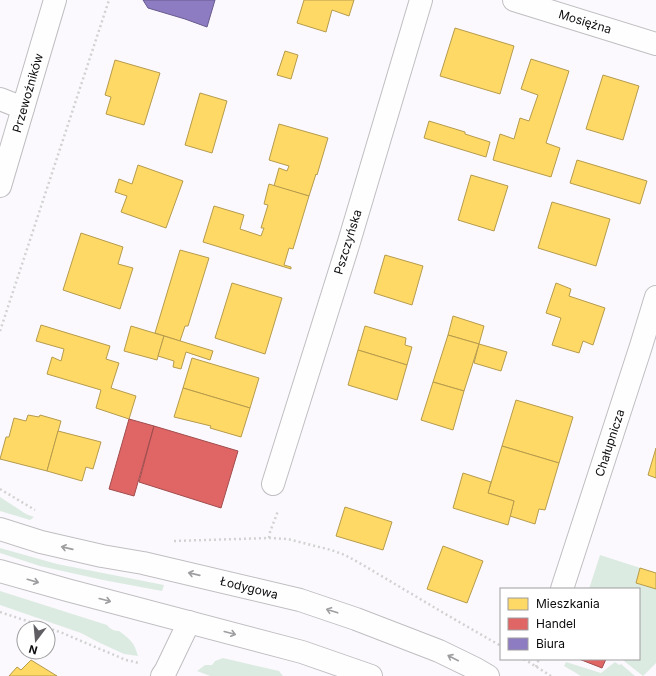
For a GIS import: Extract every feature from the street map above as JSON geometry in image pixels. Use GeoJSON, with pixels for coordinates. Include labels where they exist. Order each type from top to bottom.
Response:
{"type":"FeatureCollection","features":[{"type":"Feature","properties":{"kind":"street","name":"Przewoźników"},"geometry":{"type":"LineString","coordinates":[[0,186],[55,0]]}},
{"type":"Feature","properties":{"kind":"street","name":"Pszczyńska"},"geometry":{"type":"LineString","coordinates":[[273,484],[351,234],[421,0]]}},
{"type":"Feature","properties":{"kind":"street","name":"Mosiężna"},"geometry":{"type":"LineString","coordinates":[[514,0],[656,44]]}},
{"type":"Feature","properties":{"kind":"street"},"geometry":{"type":"LineString","coordinates":[[0,99],[23,108]]}},
{"type":"Feature","properties":{"kind":"street","name":"Chałupnicza"},"geometry":{"type":"LineString","coordinates":[[562,588],[656,298]]}},
{"type":"Feature","properties":{"kind":"street","name":"Łodygowa"},"geometry":{"type":"LineString","coordinates":[[0,529],[48,544],[102,556],[151,564],[300,600],[356,618],[439,651],[488,676]]}},
{"type":"Feature","properties":{"kind":"street"},"geometry":{"type":"LineString","coordinates":[[0,571],[302,652],[371,676]]}},
{"type":"Feature","properties":{"kind":"street"},"geometry":{"type":"LineString","coordinates":[[162,676],[188,622]]}},
{"type":"Feature","properties":{"kind":"path"},"geometry":{"type":"LineString","coordinates":[[0,331],[109,0]]}},
{"type":"Feature","properties":{"kind":"path"},"geometry":{"type":"LineString","coordinates":[[0,489],[40,512]]}},
{"type":"Feature","properties":{"kind":"path"},"geometry":{"type":"LineString","coordinates":[[168,541],[280,538],[331,550],[345,555],[363,565],[500,645]]}},
{"type":"Feature","properties":{"kind":"path"},"geometry":{"type":"LineString","coordinates":[[0,612],[60,632],[126,660],[142,663]]}},
{"type":"Feature","properties":{"kind":"path"},"geometry":{"type":"LineString","coordinates":[[526,660],[551,676]]}},
{"type":"Feature","properties":{"kind":"path"},"geometry":{"type":"LineString","coordinates":[[536,667],[539,660]]}},
{"type":"Feature","properties":{"kind":"shaded area"},"geometry":{"type":"Polygon","coordinates":[[[0,497],[26,514],[34,517],[30,520],[0,511],[0,497]]]}},
{"type":"Feature","properties":{"kind":"shaded area"},"geometry":{"type":"Polygon","coordinates":[[[0,548],[57,564],[164,585],[162,591],[40,566],[0,553],[0,548]]]}},
{"type":"Feature","properties":{"kind":"shaded area"},"geometry":{"type":"Polygon","coordinates":[[[600,555],[656,573],[656,663],[643,676],[624,661],[640,660],[640,588],[589,588],[600,555]]]}},
{"type":"Feature","properties":{"kind":"shaded area"},"geometry":{"type":"Polygon","coordinates":[[[0,591],[107,625],[112,630],[119,631],[129,639],[135,647],[138,656],[124,654],[81,633],[56,624],[56,620],[43,620],[0,605],[0,591]]]}},
{"type":"Feature","properties":{"kind":"shaded area"},"geometry":{"type":"Polygon","coordinates":[[[223,658],[279,671],[283,676],[210,676],[197,671],[205,665],[212,665],[215,661],[223,658]]]}},
{"type":"Feature","properties":{"kind":"shaded area"},"geometry":{"type":"Polygon","coordinates":[[[566,662],[601,673],[615,662],[619,665],[621,664],[635,676],[581,676],[564,666],[566,662]]]}},
{"type":"Feature","properties":{"kind":"building: Mieszkania"},"geometry":{"type":"Polygon","coordinates":[[[304,0],[354,0],[349,16],[332,10],[326,32],[297,23],[304,0]]]}},
{"type":"Feature","properties":{"kind":"building: Mieszkania"},"geometry":{"type":"Polygon","coordinates":[[[455,28],[514,46],[500,94],[440,76],[455,28]]]}},
{"type":"Feature","properties":{"kind":"building: Mieszkania"},"geometry":{"type":"Polygon","coordinates":[[[285,51],[298,55],[291,79],[277,75],[285,51]]]}},
{"type":"Feature","properties":{"kind":"building: Mieszkania"},"geometry":{"type":"Polygon","coordinates":[[[531,59],[569,71],[546,143],[560,148],[551,177],[493,160],[500,134],[514,139],[520,118],[529,121],[538,95],[521,89],[531,59]]]}},
{"type":"Feature","properties":{"kind":"building: Mieszkania"},"geometry":{"type":"Polygon","coordinates":[[[115,60],[160,73],[144,125],[106,114],[111,97],[105,95],[115,60]]]}},
{"type":"Feature","properties":{"kind":"building: Mieszkania"},"geometry":{"type":"Polygon","coordinates":[[[603,75],[639,86],[623,140],[586,129],[603,75]]]}},
{"type":"Feature","properties":{"kind":"building: Mieszkania"},"geometry":{"type":"Polygon","coordinates":[[[200,93],[227,101],[212,153],[185,145],[200,93]]]}},
{"type":"Feature","properties":{"kind":"building: Mieszkania"},"geometry":{"type":"Polygon","coordinates":[[[429,121],[465,132],[465,134],[490,142],[486,157],[424,138],[429,121]]]}},
{"type":"Feature","properties":{"kind":"building: Mieszkania"},"geometry":{"type":"Polygon","coordinates":[[[279,124],[328,138],[309,196],[274,186],[279,168],[287,171],[289,166],[269,160],[279,124]]]}},
{"type":"Feature","properties":{"kind":"building: Mieszkania"},"geometry":{"type":"Polygon","coordinates":[[[577,160],[647,181],[640,204],[570,183],[577,160]]]}},
{"type":"Feature","properties":{"kind":"building: Mieszkania"},"geometry":{"type":"Polygon","coordinates":[[[138,165],[183,181],[166,228],[121,212],[127,196],[115,192],[119,179],[132,184],[138,165]]]}},
{"type":"Feature","properties":{"kind":"building: Mieszkania"},"geometry":{"type":"Polygon","coordinates":[[[471,175],[508,186],[494,231],[458,220],[471,175]]]}},
{"type":"Feature","properties":{"kind":"building: Mieszkania"},"geometry":{"type":"Polygon","coordinates":[[[269,184],[309,196],[293,249],[289,248],[284,265],[291,267],[291,269],[203,242],[214,206],[244,215],[240,229],[261,236],[264,228],[261,228],[268,205],[264,204],[269,184]]]}},
{"type":"Feature","properties":{"kind":"building: Mieszkania"},"geometry":{"type":"Polygon","coordinates":[[[552,202],[610,219],[596,266],[538,248],[552,202]]]}},
{"type":"Feature","properties":{"kind":"building: Mieszkania"},"geometry":{"type":"Polygon","coordinates":[[[81,233],[123,247],[118,264],[133,268],[120,309],[63,290],[81,233]]]}},
{"type":"Feature","properties":{"kind":"building: Mieszkania"},"geometry":{"type":"Polygon","coordinates":[[[180,250],[209,258],[188,326],[185,326],[180,341],[155,333],[180,250]]]}},
{"type":"Feature","properties":{"kind":"building: Mieszkania"},"geometry":{"type":"Polygon","coordinates":[[[385,255],[423,266],[412,305],[374,293],[385,255]]]}},
{"type":"Feature","properties":{"kind":"building: Mieszkania"},"geometry":{"type":"Polygon","coordinates":[[[232,283],[282,298],[265,354],[215,338],[232,283]]]}},
{"type":"Feature","properties":{"kind":"building: Mieszkania"},"geometry":{"type":"Polygon","coordinates":[[[556,283],[571,289],[569,296],[605,308],[593,345],[583,341],[579,353],[552,345],[561,318],[546,313],[556,283]]]}},
{"type":"Feature","properties":{"kind":"building: Mieszkania"},"geometry":{"type":"Polygon","coordinates":[[[453,316],[484,326],[479,344],[448,335],[453,316]]]}},
{"type":"Feature","properties":{"kind":"building: Mieszkania"},"geometry":{"type":"Polygon","coordinates":[[[41,325],[110,346],[106,359],[119,363],[111,388],[136,396],[129,419],[96,408],[101,390],[47,374],[52,357],[61,361],[64,349],[36,341],[41,325]]]}},
{"type":"Feature","properties":{"kind":"building: Mieszkania"},"geometry":{"type":"Polygon","coordinates":[[[131,326],[164,336],[157,360],[124,351],[131,326]]]}},
{"type":"Feature","properties":{"kind":"building: Mieszkania"},"geometry":{"type":"Polygon","coordinates":[[[365,326],[406,338],[405,345],[412,347],[407,365],[358,350],[365,326]]]}},
{"type":"Feature","properties":{"kind":"building: Mieszkania"},"geometry":{"type":"Polygon","coordinates":[[[448,335],[479,344],[464,391],[433,382],[448,335]]]}},
{"type":"Feature","properties":{"kind":"building: Mieszkania"},"geometry":{"type":"Polygon","coordinates":[[[164,336],[213,351],[210,360],[186,352],[181,369],[173,367],[174,361],[158,356],[164,336]]]}},
{"type":"Feature","properties":{"kind":"building: Mieszkania"},"geometry":{"type":"Polygon","coordinates":[[[479,344],[507,352],[501,371],[474,363],[479,344]]]}},
{"type":"Feature","properties":{"kind":"building: Mieszkania"},"geometry":{"type":"Polygon","coordinates":[[[358,350],[407,365],[397,400],[348,385],[358,350]]]}},
{"type":"Feature","properties":{"kind":"building: Mieszkania"},"geometry":{"type":"Polygon","coordinates":[[[192,358],[259,378],[250,408],[183,388],[192,358]]]}},
{"type":"Feature","properties":{"kind":"building: Mieszkania"},"geometry":{"type":"Polygon","coordinates":[[[433,382],[464,391],[453,430],[421,420],[433,382]]]}},
{"type":"Feature","properties":{"kind":"building: Mieszkania"},"geometry":{"type":"Polygon","coordinates":[[[183,388],[250,408],[241,437],[210,428],[211,426],[174,417],[183,388]]]}},
{"type":"Feature","properties":{"kind":"building: Mieszkania"},"geometry":{"type":"Polygon","coordinates":[[[516,400],[573,417],[559,463],[502,446],[516,400]]]}},
{"type":"Feature","properties":{"kind":"building: Mieszkania"},"geometry":{"type":"Polygon","coordinates":[[[28,415],[39,417],[40,415],[61,421],[47,471],[0,459],[6,437],[9,437],[14,418],[26,421],[28,415]]]}},
{"type":"Feature","properties":{"kind":"building: Mieszkania"},"geometry":{"type":"Polygon","coordinates":[[[58,431],[101,442],[93,469],[86,467],[82,481],[47,471],[58,431]]]}},
{"type":"Feature","properties":{"kind":"building: Mieszkania"},"geometry":{"type":"Polygon","coordinates":[[[502,446],[559,463],[545,510],[539,509],[535,524],[510,516],[514,501],[488,493],[502,446]]]}},
{"type":"Feature","properties":{"kind":"building: Mieszkania"},"geometry":{"type":"Polygon","coordinates":[[[656,448],[656,478],[648,475],[656,448]]]}},
{"type":"Feature","properties":{"kind":"building: Mieszkania"},"geometry":{"type":"Polygon","coordinates":[[[463,473],[491,482],[488,493],[514,501],[508,525],[453,508],[463,473]]]}},
{"type":"Feature","properties":{"kind":"building: Mieszkania"},"geometry":{"type":"Polygon","coordinates":[[[345,507],[392,522],[383,550],[336,536],[345,507]]]}},
{"type":"Feature","properties":{"kind":"building: Mieszkania"},"geometry":{"type":"Polygon","coordinates":[[[443,546],[483,561],[467,603],[427,589],[443,546]]]}},
{"type":"Feature","properties":{"kind":"building: Mieszkania"},"geometry":{"type":"Polygon","coordinates":[[[640,568],[656,573],[656,589],[636,583],[640,568]]]}},
{"type":"Feature","properties":{"kind":"building: Mieszkania"},"geometry":{"type":"Polygon","coordinates":[[[31,660],[57,676],[9,676],[17,667],[21,670],[31,660]]]}},
{"type":"Feature","properties":{"kind":"building: Handel"},"geometry":{"type":"Polygon","coordinates":[[[129,419],[154,426],[134,496],[109,489],[129,419]]]}},
{"type":"Feature","properties":{"kind":"building: Handel"},"geometry":{"type":"Polygon","coordinates":[[[154,426],[238,451],[221,508],[139,482],[154,426]]]}},
{"type":"Feature","properties":{"kind":"building: Handel"},"geometry":{"type":"Polygon","coordinates":[[[582,660],[606,660],[602,668],[582,660]]]}},
{"type":"Feature","properties":{"kind":"building: Biura"},"geometry":{"type":"Polygon","coordinates":[[[143,0],[215,0],[207,27],[148,8],[143,0]]]}}]}
